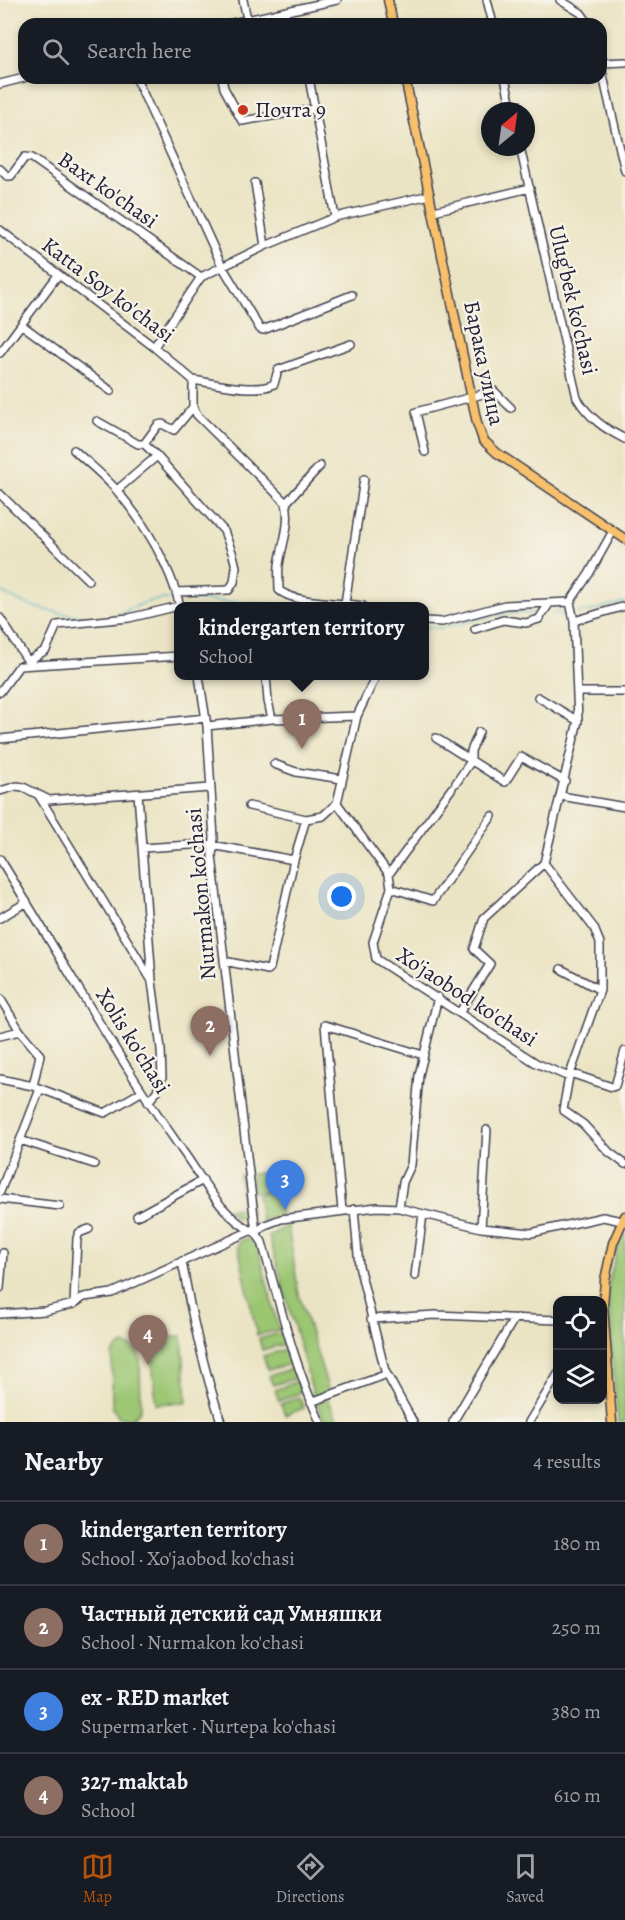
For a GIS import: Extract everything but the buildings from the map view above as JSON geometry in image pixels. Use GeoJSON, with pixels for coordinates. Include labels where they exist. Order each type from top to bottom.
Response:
{"type":"FeatureCollection","features":[{"type":"Feature","properties":{"kind":"main road"},"geometry":{"type":"LineString","coordinates":[[388,0],[392,18]]}},
{"type":"Feature","properties":{"kind":"main road","name":"Барака улица"},"geometry":{"type":"LineString","coordinates":[[406,84],[479,432],[489,447],[524,474],[625,539]]}},
{"type":"Feature","properties":{"kind":"main road"},"geometry":{"type":"LineString","coordinates":[[612,1422],[603,1306],[605,1280],[613,1243],[623,1218]]}},
{"type":"Feature","properties":{"kind":"street"},"geometry":{"type":"LineString","coordinates":[[243,0],[247,18]]}},
{"type":"Feature","properties":{"kind":"street"},"geometry":{"type":"LineString","coordinates":[[252,18],[337,0]]}},
{"type":"Feature","properties":{"kind":"street"},"geometry":{"type":"LineString","coordinates":[[487,0],[492,18]]}},
{"type":"Feature","properties":{"kind":"street"},"geometry":{"type":"LineString","coordinates":[[560,0],[584,18]]}},
{"type":"Feature","properties":{"kind":"street"},"geometry":{"type":"LineString","coordinates":[[607,64],[625,62]]}},
{"type":"Feature","properties":{"kind":"street"},"geometry":{"type":"LineString","coordinates":[[0,84],[18,80]]}},
{"type":"Feature","properties":{"kind":"street"},"geometry":{"type":"LineString","coordinates":[[139,84],[222,266],[261,330],[352,295]]}},
{"type":"Feature","properties":{"kind":"street"},"geometry":{"type":"LineString","coordinates":[[224,84],[243,122],[314,110]]}},
{"type":"Feature","properties":{"kind":"street"},"geometry":{"type":"LineString","coordinates":[[310,84],[335,217]]}},
{"type":"Feature","properties":{"kind":"street"},"geometry":{"type":"LineString","coordinates":[[506,84],[510,102]]}},
{"type":"Feature","properties":{"kind":"street"},"geometry":{"type":"LineString","coordinates":[[605,84],[625,171]]}},
{"type":"Feature","properties":{"kind":"street","name":"Baxt ko'chasi"},"geometry":{"type":"LineString","coordinates":[[0,169],[7,176],[11,176],[25,156],[32,158],[201,277]]}},
{"type":"Feature","properties":{"kind":"street","name":"Ulug'bek ko'chasi"},"geometry":{"type":"LineString","coordinates":[[522,156],[577,398],[594,421],[625,439]]}},
{"type":"Feature","properties":{"kind":"street"},"geometry":{"type":"LineString","coordinates":[[255,183],[265,246]]}},
{"type":"Feature","properties":{"kind":"street"},"geometry":{"type":"LineString","coordinates":[[434,212],[530,188]]}},
{"type":"Feature","properties":{"kind":"street"},"geometry":{"type":"LineString","coordinates":[[154,347],[201,277],[265,246],[335,217],[430,195]]}},
{"type":"Feature","properties":{"kind":"street","name":"Katta Soy ko'chasi"},"geometry":{"type":"LineString","coordinates":[[0,231],[154,347],[194,380]]}},
{"type":"Feature","properties":{"kind":"street"},"geometry":{"type":"LineString","coordinates":[[2,348],[22,325],[58,275]]}},
{"type":"Feature","properties":{"kind":"street"},"geometry":{"type":"LineString","coordinates":[[22,325],[111,391]]}},
{"type":"Feature","properties":{"kind":"street"},"geometry":{"type":"LineString","coordinates":[[332,602],[294,599],[279,590],[278,567],[287,529],[286,503],[197,415],[193,407],[194,380],[254,389],[270,387],[274,384],[278,370],[351,344]]}},
{"type":"Feature","properties":{"kind":"street"},"geometry":{"type":"LineString","coordinates":[[425,452],[416,411],[494,391],[503,403],[511,408]]}},
{"type":"Feature","properties":{"kind":"street"},"geometry":{"type":"LineString","coordinates":[[144,444],[158,425],[172,430],[177,429],[193,407]]}},
{"type":"Feature","properties":{"kind":"street"},"geometry":{"type":"LineString","coordinates":[[97,422],[138,444],[144,444],[224,531],[236,567],[234,582],[230,590],[176,592]]}},
{"type":"Feature","properties":{"kind":"street"},"geometry":{"type":"LineString","coordinates":[[74,450],[117,490],[146,531],[162,558],[178,602]]}},
{"type":"Feature","properties":{"kind":"street"},"geometry":{"type":"LineString","coordinates":[[117,490],[157,456]]}},
{"type":"Feature","properties":{"kind":"street"},"geometry":{"type":"LineString","coordinates":[[286,503],[320,466]]}},
{"type":"Feature","properties":{"kind":"street"},"geometry":{"type":"LineString","coordinates":[[345,602],[364,479]]}},
{"type":"Feature","properties":{"kind":"street"},"geometry":{"type":"LineString","coordinates":[[0,494],[88,580]]}},
{"type":"Feature","properties":{"kind":"street"},"geometry":{"type":"LineString","coordinates":[[460,1012],[490,964],[474,950],[484,918],[544,862],[578,721],[574,621],[570,602],[613,531]]}},
{"type":"Feature","properties":{"kind":"street"},"geometry":{"type":"LineString","coordinates":[[429,621],[442,622],[505,605],[570,602]]}},
{"type":"Feature","properties":{"kind":"street"},"geometry":{"type":"LineString","coordinates":[[475,629],[503,620],[526,623],[539,619],[549,604]]}},
{"type":"Feature","properties":{"kind":"street"},"geometry":{"type":"LineString","coordinates":[[574,621],[625,606]]}},
{"type":"Feature","properties":{"kind":"street"},"geometry":{"type":"LineString","coordinates":[[29,663],[46,650],[57,625],[129,618],[174,607]]}},
{"type":"Feature","properties":{"kind":"street"},"geometry":{"type":"LineString","coordinates":[[0,618],[29,663]]}},
{"type":"Feature","properties":{"kind":"street"},"geometry":{"type":"LineString","coordinates":[[0,692],[19,666],[29,663],[174,656]]}},
{"type":"Feature","properties":{"kind":"street","name":"Nurmakon ko'chasi"},"geometry":{"type":"LineString","coordinates":[[200,680],[207,726],[214,838],[212,856],[253,1232],[262,1242],[311,1402],[320,1422]]}},
{"type":"Feature","properties":{"kind":"street"},"geometry":{"type":"LineString","coordinates":[[266,680],[272,719]]}},
{"type":"Feature","properties":{"kind":"street"},"geometry":{"type":"LineString","coordinates":[[249,806],[306,819],[323,816],[337,803],[357,716],[374,680]]}},
{"type":"Feature","properties":{"kind":"street"},"geometry":{"type":"LineString","coordinates":[[578,692],[625,692]]}},
{"type":"Feature","properties":{"kind":"street"},"geometry":{"type":"LineString","coordinates":[[538,697],[578,721]]}},
{"type":"Feature","properties":{"kind":"street"},"geometry":{"type":"LineString","coordinates":[[207,726],[272,719],[357,716]]}},
{"type":"Feature","properties":{"kind":"street"},"geometry":{"type":"LineString","coordinates":[[0,739],[206,718]]}},
{"type":"Feature","properties":{"kind":"street"},"geometry":{"type":"LineString","coordinates":[[389,874],[471,761],[471,751],[479,732]]}},
{"type":"Feature","properties":{"kind":"street"},"geometry":{"type":"LineString","coordinates":[[436,738],[505,782],[521,757],[565,782]]}},
{"type":"Feature","properties":{"kind":"street"},"geometry":{"type":"LineString","coordinates":[[274,764],[285,770],[342,779]]}},
{"type":"Feature","properties":{"kind":"street"},"geometry":{"type":"LineString","coordinates":[[0,791],[17,786],[23,787],[49,800],[210,788]]}},
{"type":"Feature","properties":{"kind":"street"},"geometry":{"type":"LineString","coordinates":[[138,794],[162,1078],[157,1091],[148,1102]]}},
{"type":"Feature","properties":{"kind":"street"},"geometry":{"type":"LineString","coordinates":[[39,796],[143,970],[152,981]]}},
{"type":"Feature","properties":{"kind":"street"},"geometry":{"type":"LineString","coordinates":[[561,796],[625,807]]}},
{"type":"Feature","properties":{"kind":"street","name":"Xo'jaobod ko'chasi"},"geometry":{"type":"LineString","coordinates":[[337,803],[389,874],[391,888],[372,942],[376,959],[438,997],[536,1063],[612,1087],[615,1086],[625,1051]]}},
{"type":"Feature","properties":{"kind":"street"},"geometry":{"type":"LineString","coordinates":[[391,888],[433,901],[492,816]]}},
{"type":"Feature","properties":{"kind":"street"},"geometry":{"type":"LineString","coordinates":[[224,961],[268,970],[270,968],[294,860],[306,819]]}},
{"type":"Feature","properties":{"kind":"street"},"geometry":{"type":"LineString","coordinates":[[142,848],[212,845],[294,860]]}},
{"type":"Feature","properties":{"kind":"street","name":"Xolis ko'chasi"},"geometry":{"type":"LineString","coordinates":[[0,859],[141,1092],[233,1219],[253,1232]]}},
{"type":"Feature","properties":{"kind":"street"},"geometry":{"type":"LineString","coordinates":[[544,862],[594,928],[600,943],[600,990],[569,1075],[563,1110],[583,1124],[609,1152],[625,1164]]}},
{"type":"Feature","properties":{"kind":"street"},"geometry":{"type":"LineString","coordinates":[[0,918],[27,902]]}},
{"type":"Feature","properties":{"kind":"street"},"geometry":{"type":"LineString","coordinates":[[561,969],[600,990]]}},
{"type":"Feature","properties":{"kind":"street"},"geometry":{"type":"LineString","coordinates":[[399,1208],[403,1182],[411,1165],[419,1075],[438,997]]}},
{"type":"Feature","properties":{"kind":"street"},"geometry":{"type":"LineString","coordinates":[[0,998],[20,1031],[40,1055],[37,1088],[0,1192]]}},
{"type":"Feature","properties":{"kind":"street"},"geometry":{"type":"LineString","coordinates":[[342,1210],[325,1025],[423,1055]]}},
{"type":"Feature","properties":{"kind":"street"},"geometry":{"type":"LineString","coordinates":[[0,1036],[20,1031]]}},
{"type":"Feature","properties":{"kind":"street"},"geometry":{"type":"LineString","coordinates":[[0,1079],[37,1088],[105,1113],[141,1092]]}},
{"type":"Feature","properties":{"kind":"street"},"geometry":{"type":"LineString","coordinates":[[481,1228],[487,1130]]}},
{"type":"Feature","properties":{"kind":"street"},"geometry":{"type":"LineString","coordinates":[[20,1140],[94,1164]]}},
{"type":"Feature","properties":{"kind":"street"},"geometry":{"type":"LineString","coordinates":[[137,1216],[203,1180]]}},
{"type":"Feature","properties":{"kind":"street"},"geometry":{"type":"LineString","coordinates":[[0,1199],[60,1206]]}},
{"type":"Feature","properties":{"kind":"street"},"geometry":{"type":"LineString","coordinates":[[0,1314],[45,1311],[74,1304],[84,1297],[112,1293],[281,1219],[342,1210],[399,1208],[481,1228],[531,1233],[603,1217],[623,1218]]}},
{"type":"Feature","properties":{"kind":"street"},"geometry":{"type":"LineString","coordinates":[[354,1209],[359,1266],[385,1371],[413,1422]]}},
{"type":"Feature","properties":{"kind":"street"},"geometry":{"type":"LineString","coordinates":[[415,1276],[423,1214]]}},
{"type":"Feature","properties":{"kind":"street"},"geometry":{"type":"LineString","coordinates":[[74,1304],[77,1238],[79,1233],[89,1229]]}},
{"type":"Feature","properties":{"kind":"street"},"geometry":{"type":"LineString","coordinates":[[0,1288],[3,1253]]}},
{"type":"Feature","properties":{"kind":"street"},"geometry":{"type":"LineString","coordinates":[[182,1261],[192,1318],[210,1387],[222,1422]]}},
{"type":"Feature","properties":{"kind":"street"},"geometry":{"type":"LineString","coordinates":[[371,1319],[435,1315],[553,1320]]}},
{"type":"Feature","properties":{"kind":"street"},"geometry":{"type":"LineString","coordinates":[[453,1422],[514,1319]]}},
{"type":"Feature","properties":{"kind":"street"},"geometry":{"type":"LineString","coordinates":[[311,1402],[382,1376]]}},
{"type":"Feature","properties":{"kind":"street"},"geometry":{"type":"LineString","coordinates":[[529,1422],[553,1382]]}},
{"type":"Feature","properties":{"kind":"green space"},"geometry":{"type":"Polygon","coordinates":[[[270,1172],[272,1191],[253,1192],[251,1174],[270,1172]]]}},
{"type":"Feature","properties":{"kind":"green space"},"geometry":{"type":"Polygon","coordinates":[[[247,1173],[251,1216],[246,1219],[234,1217],[227,1209],[242,1208],[239,1175],[247,1173]]]}},
{"type":"Feature","properties":{"kind":"green space"},"geometry":{"type":"Polygon","coordinates":[[[277,1191],[281,1216],[261,1221],[257,1194],[277,1191]]]}},
{"type":"Feature","properties":{"kind":"green space"},"geometry":{"type":"Polygon","coordinates":[[[288,1225],[299,1295],[329,1391],[314,1397],[269,1236],[288,1225]]]}},
{"type":"Feature","properties":{"kind":"green space"},"geometry":{"type":"Polygon","coordinates":[[[625,1225],[625,1422],[618,1422],[608,1312],[609,1282],[620,1233],[625,1225]]]}},
{"type":"Feature","properties":{"kind":"green space"},"geometry":{"type":"Polygon","coordinates":[[[252,1239],[257,1244],[279,1330],[257,1335],[238,1246],[240,1240],[252,1239]]]}},
{"type":"Feature","properties":{"kind":"green space"},"geometry":{"type":"Polygon","coordinates":[[[280,1333],[285,1344],[262,1350],[259,1339],[280,1333]]]}},
{"type":"Feature","properties":{"kind":"green space"},"geometry":{"type":"Polygon","coordinates":[[[182,1336],[187,1402],[156,1404],[150,1338],[182,1336]]]}},
{"type":"Feature","properties":{"kind":"green space"},"geometry":{"type":"Polygon","coordinates":[[[125,1345],[135,1349],[140,1359],[141,1409],[128,1419],[118,1416],[112,1406],[112,1355],[119,1347],[125,1345]]]}},
{"type":"Feature","properties":{"kind":"green space"},"geometry":{"type":"Polygon","coordinates":[[[286,1349],[291,1364],[268,1370],[263,1356],[286,1349]]]}},
{"type":"Feature","properties":{"kind":"green space"},"geometry":{"type":"Polygon","coordinates":[[[293,1368],[296,1378],[273,1385],[269,1376],[293,1368]]]}},
{"type":"Feature","properties":{"kind":"green space"},"geometry":{"type":"Polygon","coordinates":[[[297,1381],[301,1392],[279,1401],[275,1390],[297,1381]]]}},
{"type":"Feature","properties":{"kind":"green space"},"geometry":{"type":"Polygon","coordinates":[[[299,1397],[304,1408],[285,1415],[281,1404],[299,1397]]]}},
{"type":"Feature","properties":{"kind":"green space"},"geometry":{"type":"Polygon","coordinates":[[[327,1398],[339,1422],[325,1422],[316,1403],[327,1398]]]}},
{"type":"Feature","properties":{"kind":"waterway"},"geometry":{"type":"LineString","coordinates":[[0,591],[33,606],[93,618]]}},
{"type":"Feature","properties":{"kind":"waterway"},"geometry":{"type":"LineString","coordinates":[[110,617],[148,602],[176,599]]}},
{"type":"Feature","properties":{"kind":"waterway"},"geometry":{"type":"LineString","coordinates":[[181,599],[229,602]]}},
{"type":"Feature","properties":{"kind":"waterway"},"geometry":{"type":"LineString","coordinates":[[577,613],[625,602]]}},
{"type":"Feature","properties":{"kind":"waterway"},"geometry":{"type":"LineString","coordinates":[[429,627],[440,628],[503,613],[539,613]]}},
{"type":"Feature","properties":{"kind":"waterway"},"geometry":{"type":"LineString","coordinates":[[550,613],[569,614]]}},
{"type":"Feature","properties":{"kind":"place","name":"Почта 9"},"geometry":{"type":"Point","coordinates":[243,110]}},
{"type":"Feature","properties":{"kind":"place","name":"kindergarten territory"},"geometry":{"type":"Point","coordinates":[302,749]}},
{"type":"Feature","properties":{"kind":"place","name":"Частный детский сад Умняшки"},"geometry":{"type":"Point","coordinates":[210,1056]}},
{"type":"Feature","properties":{"kind":"place","name":"ex - RED market"},"geometry":{"type":"Point","coordinates":[285,1210]}},
{"type":"Feature","properties":{"kind":"place","name":"327-maktab"},"geometry":{"type":"Point","coordinates":[148,1365]}}]}
